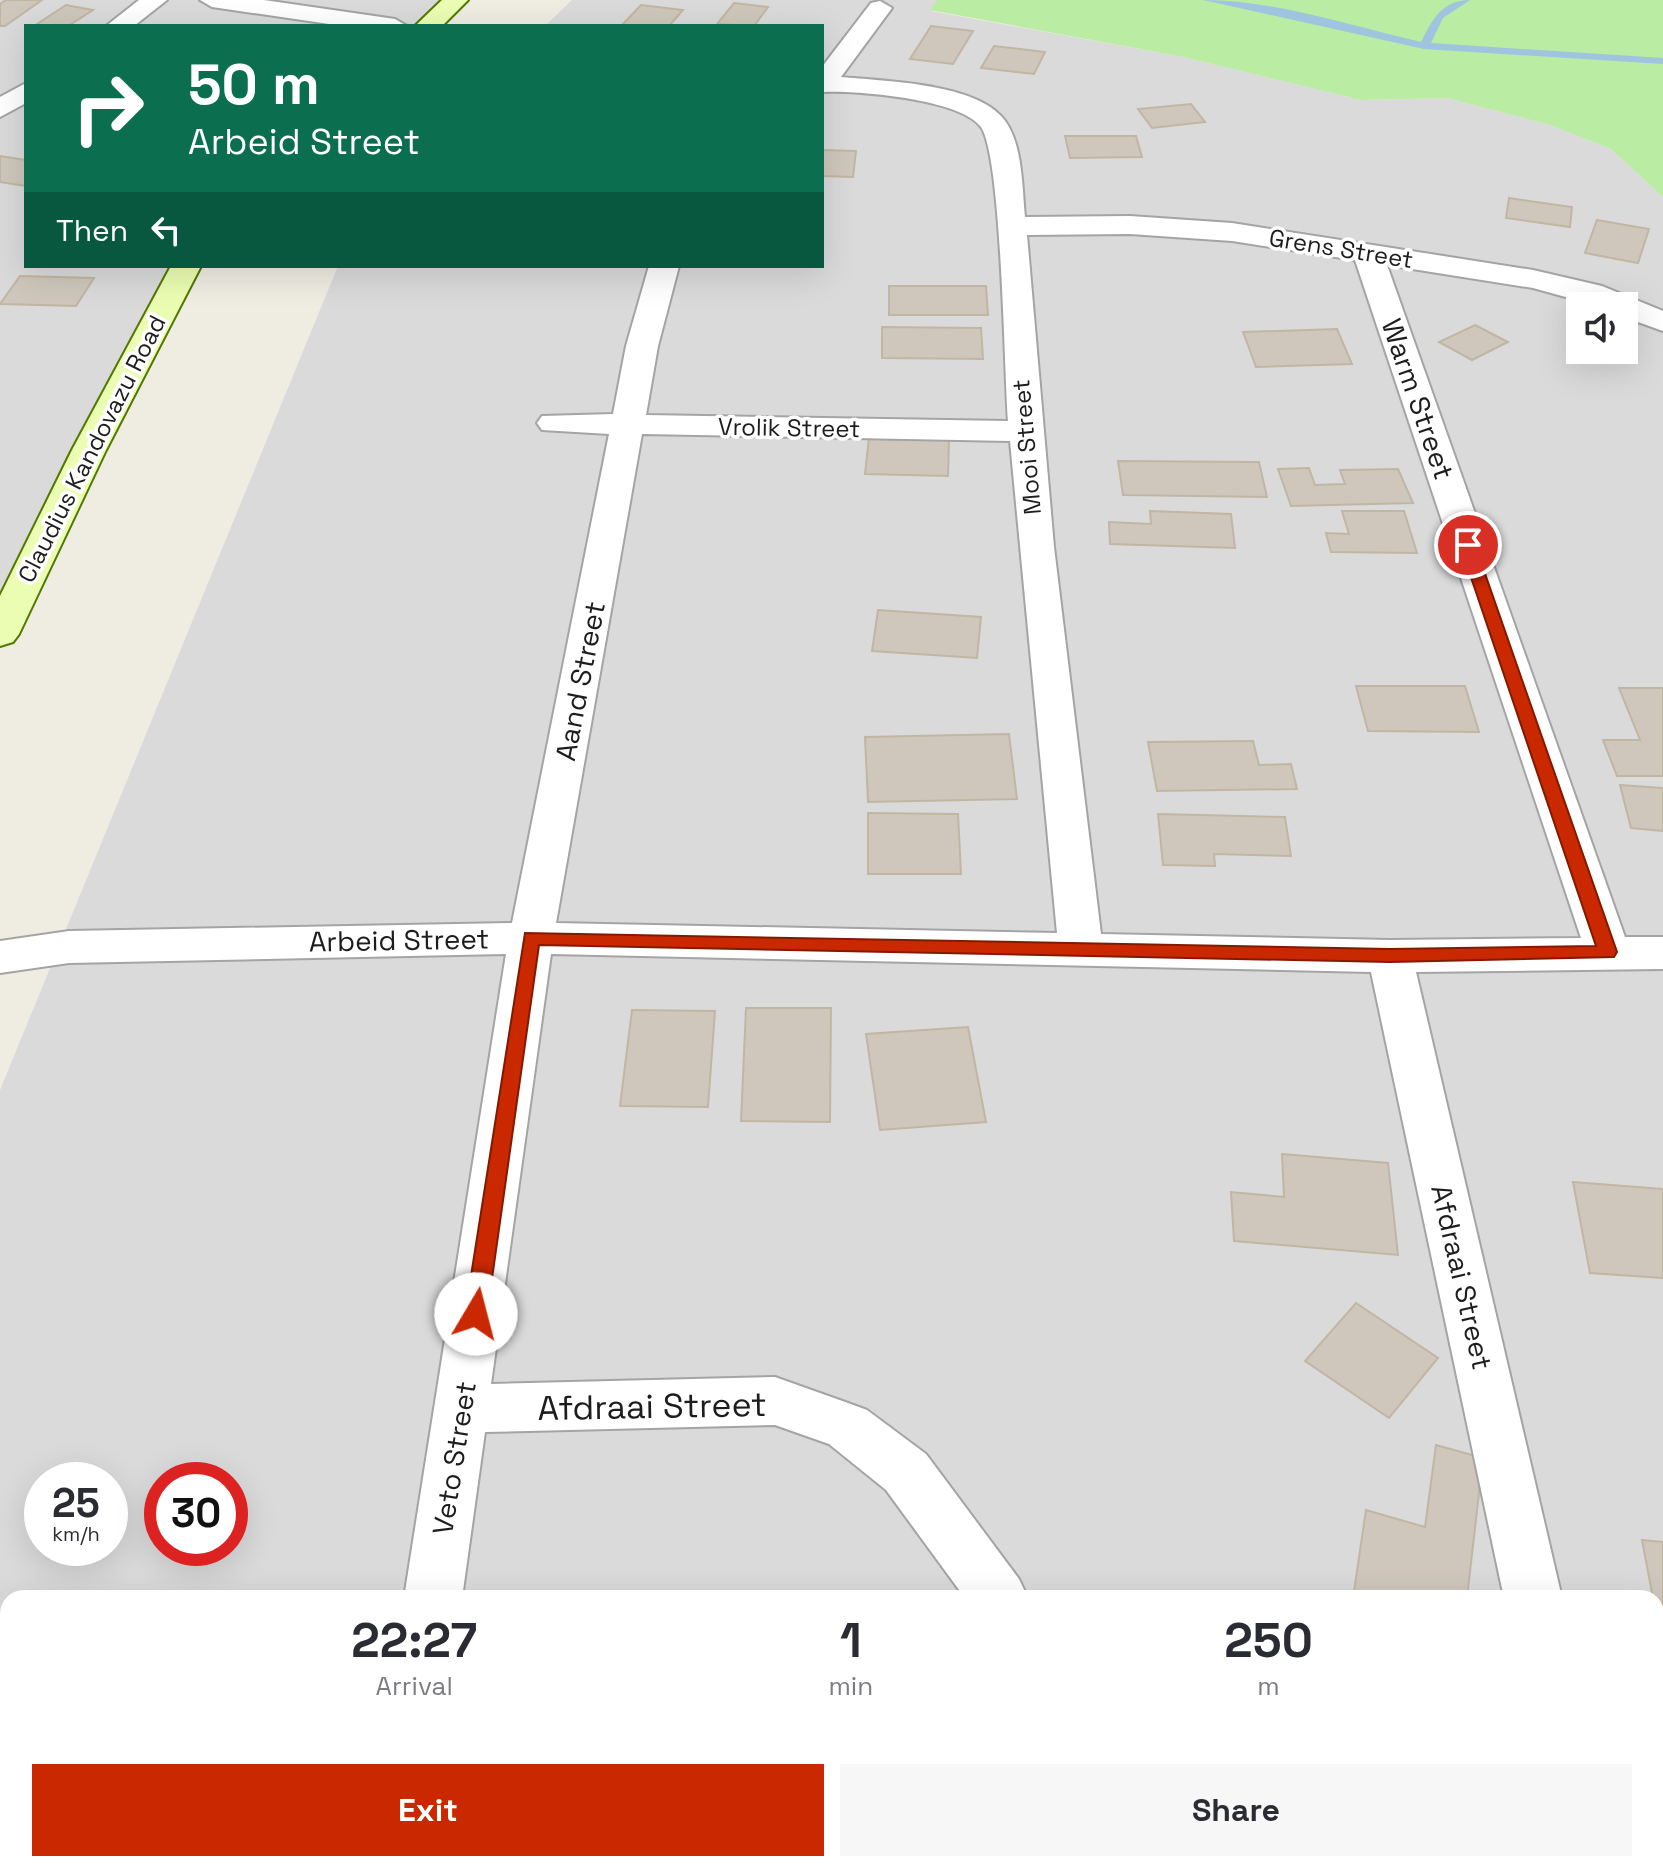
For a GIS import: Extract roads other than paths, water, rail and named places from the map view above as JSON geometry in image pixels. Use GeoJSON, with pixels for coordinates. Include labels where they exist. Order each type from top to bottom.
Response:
{"type":"FeatureCollection","features":[{"type":"Feature","properties":{"kind":"street"},"geometry":{"type":"LineString","coordinates":[[121,24],[155,0]]}},
{"type":"Feature","properties":{"kind":"street"},"geometry":{"type":"LineString","coordinates":[[212,0],[381,24]]}},
{"type":"Feature","properties":{"kind":"street"},"geometry":{"type":"LineString","coordinates":[[429,24],[456,0]]}},
{"type":"Feature","properties":{"kind":"street"},"geometry":{"type":"LineString","coordinates":[[824,80],[880,8]]}},
{"type":"Feature","properties":{"kind":"street","name":"Mooi Street"},"geometry":{"type":"LineString","coordinates":[[824,83],[942,99],[966,106],[989,118],[999,132],[1011,226],[1024,431],[1081,949]]}},
{"type":"Feature","properties":{"kind":"street","name":"Grens Street"},"geometry":{"type":"LineString","coordinates":[[1011,226],[1181,227],[1368,254],[1533,279],[1591,292],[1663,322]]}},
{"type":"Feature","properties":{"kind":"street","name":"Warm Street"},"geometry":{"type":"LineString","coordinates":[[1368,254],[1608,952]]}},
{"type":"Feature","properties":{"kind":"street","name":"Claudius Kandovazu Road"},"geometry":{"type":"LineString","coordinates":[[0,634],[89,450],[185,268]]}},
{"type":"Feature","properties":{"kind":"street","name":"Aand Street"},"geometry":{"type":"LineString","coordinates":[[531,938],[642,346],[663,268]]}},
{"type":"Feature","properties":{"kind":"street","name":"Vrolik Street"},"geometry":{"type":"LineString","coordinates":[[554,423],[1024,431]]}},
{"type":"Feature","properties":{"kind":"street","name":"Arbeid Street"},"geometry":{"type":"LineString","coordinates":[[0,957],[69,947],[531,938],[1390,956],[1663,953]]}},
{"type":"Feature","properties":{"kind":"street","name":"Veto Street"},"geometry":{"type":"LineString","coordinates":[[434,1590],[531,938]]}},
{"type":"Feature","properties":{"kind":"street","name":"Afdraai Street"},"geometry":{"type":"LineString","coordinates":[[1390,956],[1531,1590]]}},
{"type":"Feature","properties":{"kind":"street","name":"Afdraai Street"},"geometry":{"type":"LineString","coordinates":[[462,1409],[775,1401],[848,1427],[906,1472],[993,1590]]}},
{"type":"Feature","properties":{"kind":"waterway"},"geometry":{"type":"LineString","coordinates":[[1208,0],[1296,16],[1424,46]]}},
{"type":"Feature","properties":{"kind":"waterway"},"geometry":{"type":"LineString","coordinates":[[1424,46],[1439,16],[1465,0]]}},
{"type":"Feature","properties":{"kind":"waterway"},"geometry":{"type":"LineString","coordinates":[[1424,46],[1663,61]]}}]}
